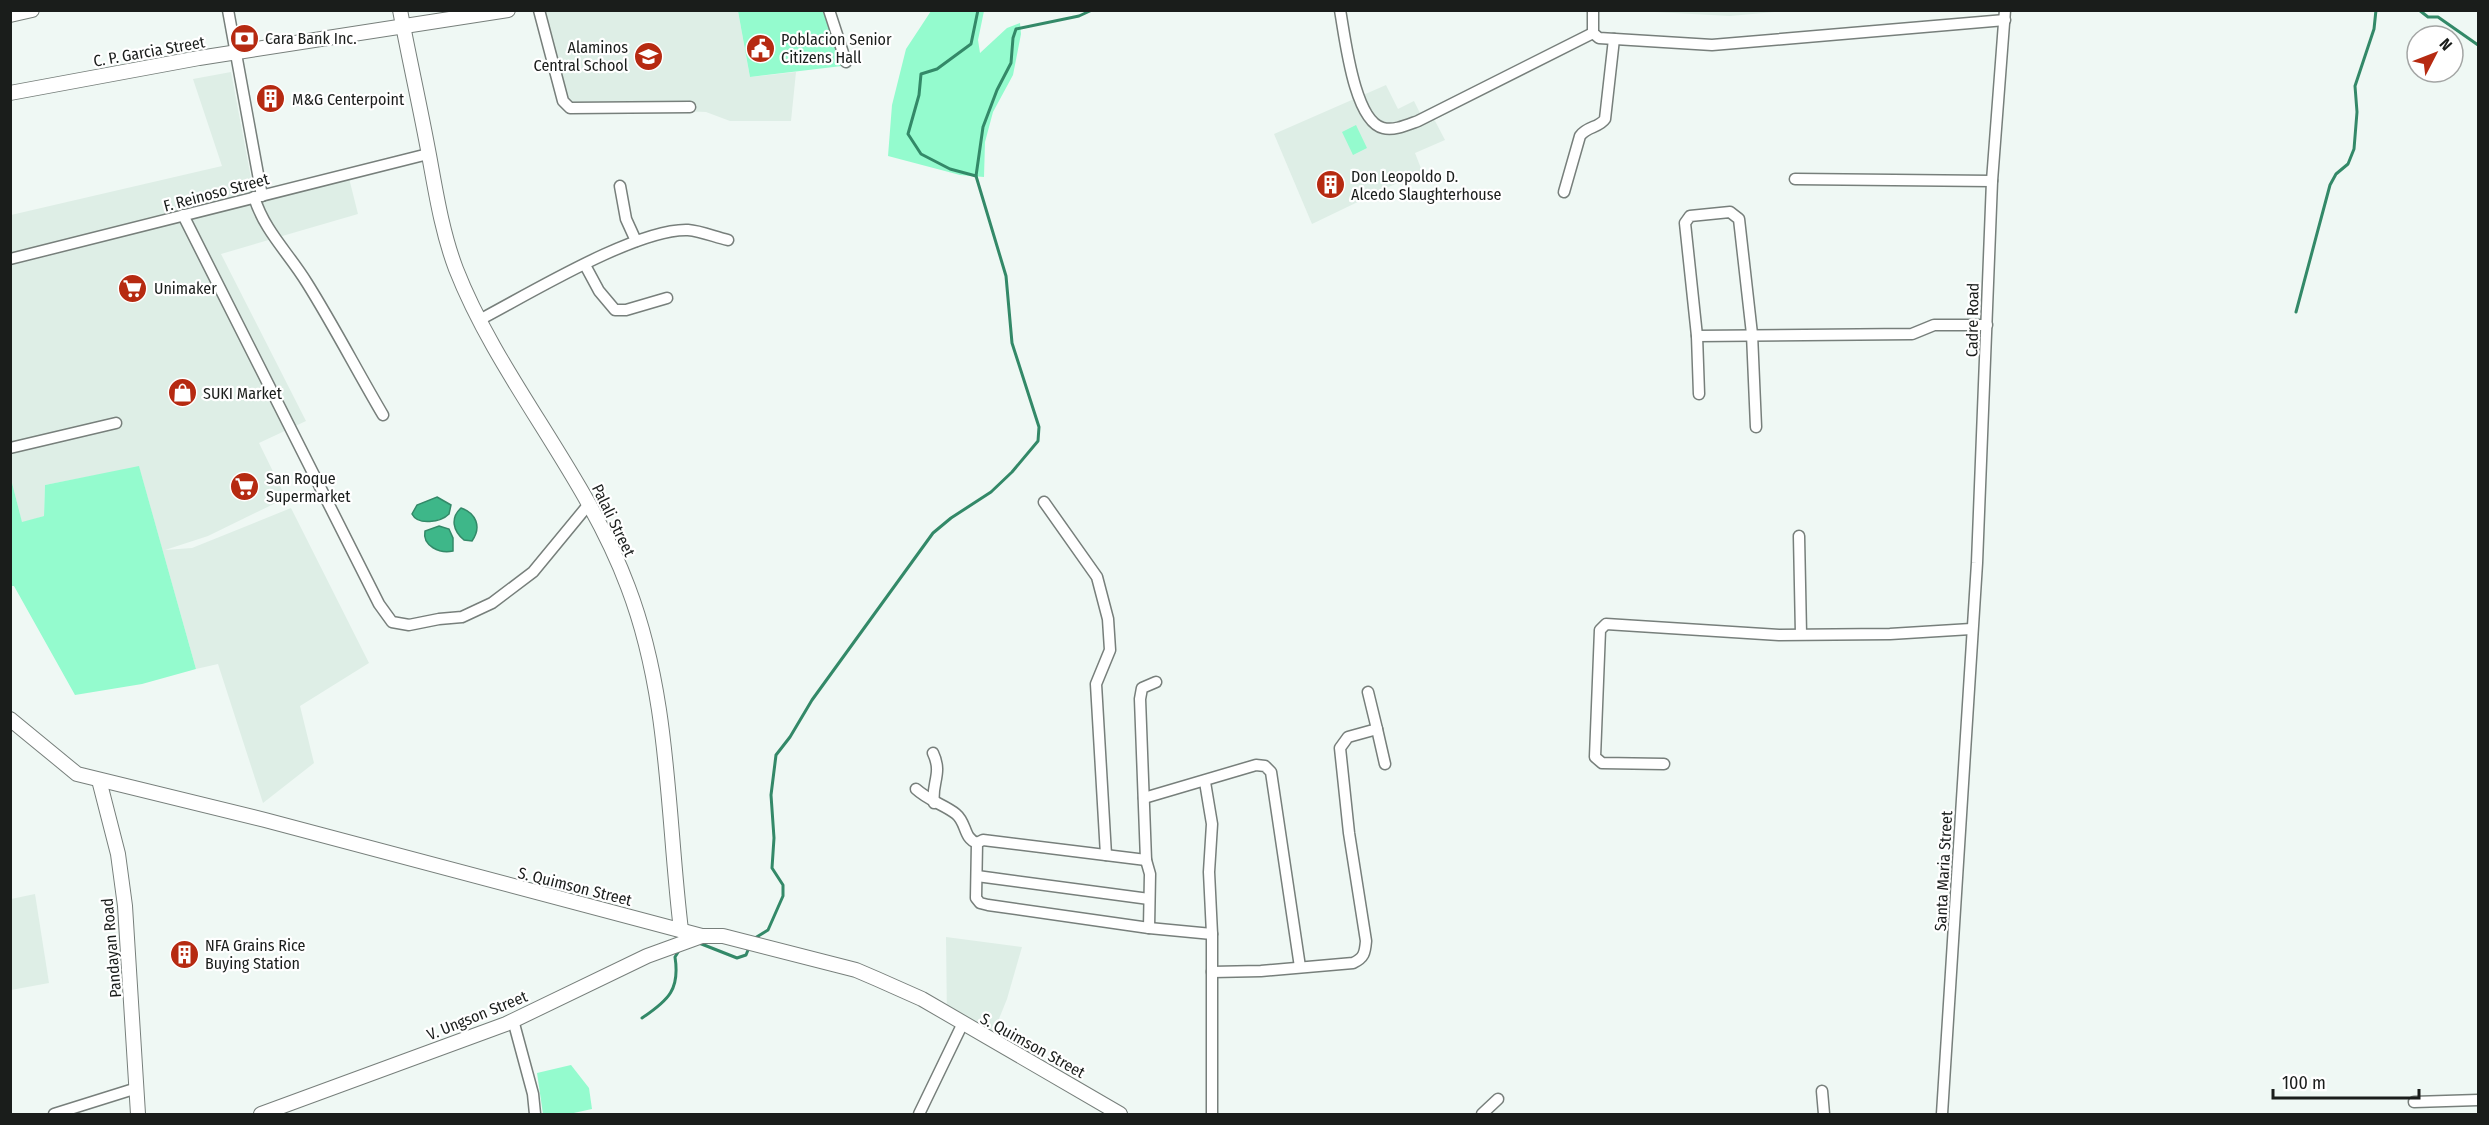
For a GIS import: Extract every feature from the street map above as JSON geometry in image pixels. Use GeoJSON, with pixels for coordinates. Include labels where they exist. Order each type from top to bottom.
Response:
{"type":"FeatureCollection","features":[{"type":"Feature","properties":{"kind":"street"},"geometry":{"type":"LineString","coordinates":[[10,15],[32,10]]}},
{"type":"Feature","properties":{"kind":"street"},"geometry":{"type":"LineString","coordinates":[[228,10],[258,197],[266,228],[303,276],[336,328],[383,414]]}},
{"type":"Feature","properties":{"kind":"street","name":"Palali Street"},"geometry":{"type":"LineString","coordinates":[[400,10],[438,210],[456,270],[481,319],[589,504],[628,587],[656,687],[661,718],[681,930]]}},
{"type":"Feature","properties":{"kind":"street","name":"C. P. Garcia Street"},"geometry":{"type":"LineString","coordinates":[[10,93],[235,53],[508,10]]}},
{"type":"Feature","properties":{"kind":"street"},"geometry":{"type":"LineString","coordinates":[[539,10],[563,101],[570,108],[690,106]]}},
{"type":"Feature","properties":{"kind":"street"},"geometry":{"type":"LineString","coordinates":[[829,10],[846,62]]}},
{"type":"Feature","properties":{"kind":"street"},"geometry":{"type":"LineString","coordinates":[[1340,10],[1361,106],[1374,125],[1384,129],[1399,128],[1418,121],[1593,33]]}},
{"type":"Feature","properties":{"kind":"street"},"geometry":{"type":"LineString","coordinates":[[1593,10],[1593,33]]}},
{"type":"Feature","properties":{"kind":"street"},"geometry":{"type":"LineString","coordinates":[[1593,33],[1599,38],[1712,45],[2005,15]]}},
{"type":"Feature","properties":{"kind":"street","name":"Cadre Road"},"geometry":{"type":"LineString","coordinates":[[1971,629],[1977,563],[1992,181],[2005,15]]}},
{"type":"Feature","properties":{"kind":"street"},"geometry":{"type":"LineString","coordinates":[[1564,192],[1580,136],[1605,119],[1614,39]]}},
{"type":"Feature","properties":{"kind":"street","name":"F. Reinoso Street"},"geometry":{"type":"LineString","coordinates":[[10,259],[428,154]]}},
{"type":"Feature","properties":{"kind":"street"},"geometry":{"type":"LineString","coordinates":[[1795,179],[1992,181]]}},
{"type":"Feature","properties":{"kind":"street"},"geometry":{"type":"LineString","coordinates":[[620,186],[626,219],[636,241]]}},
{"type":"Feature","properties":{"kind":"street"},"geometry":{"type":"LineString","coordinates":[[1699,393],[1697,336],[1686,220],[1690,216],[1730,212],[1739,219],[1752,334],[1756,427]]}},
{"type":"Feature","properties":{"kind":"street"},"geometry":{"type":"LineString","coordinates":[[183,215],[379,604],[392,622],[409,625],[462,617],[492,603],[533,572],[589,504]]}},
{"type":"Feature","properties":{"kind":"street"},"geometry":{"type":"LineString","coordinates":[[481,319],[636,241],[688,230],[728,240]]}},
{"type":"Feature","properties":{"kind":"street"},"geometry":{"type":"LineString","coordinates":[[585,265],[599,291],[615,310],[626,310],[668,298]]}},
{"type":"Feature","properties":{"kind":"street"},"geometry":{"type":"LineString","coordinates":[[1697,336],[1912,334],[1934,325],[1987,325]]}},
{"type":"Feature","properties":{"kind":"street"},"geometry":{"type":"LineString","coordinates":[[10,448],[116,423]]}},
{"type":"Feature","properties":{"kind":"street"},"geometry":{"type":"LineString","coordinates":[[1044,502],[1097,577],[1104,598],[1110,650],[1096,684],[1106,855]]}},
{"type":"Feature","properties":{"kind":"street"},"geometry":{"type":"LineString","coordinates":[[1800,537],[1801,634]]}},
{"type":"Feature","properties":{"kind":"street"},"geometry":{"type":"LineString","coordinates":[[1664,764],[1602,763],[1595,757],[1602,627],[1611,623],[1801,634],[1890,634],[1971,629]]}},
{"type":"Feature","properties":{"kind":"street","name":"Santa Maria Street"},"geometry":{"type":"LineString","coordinates":[[1942,1114],[1971,629]]}},
{"type":"Feature","properties":{"kind":"street"},"geometry":{"type":"LineString","coordinates":[[1149,928],[1150,874],[1146,860],[1140,699],[1142,688],[1156,682]]}},
{"type":"Feature","properties":{"kind":"street"},"geometry":{"type":"LineString","coordinates":[[1368,692],[1385,764]]}},
{"type":"Feature","properties":{"kind":"street","name":"S. Quimson Street"},"geometry":{"type":"LineString","coordinates":[[10,719],[77,774],[265,820],[702,936],[723,936],[856,970],[922,999],[962,1025],[1120,1114]]}},
{"type":"Feature","properties":{"kind":"street"},"geometry":{"type":"LineString","coordinates":[[1212,972],[1300,968],[1353,963],[1361,959],[1365,952],[1340,748],[1348,737],[1377,729]]}},
{"type":"Feature","properties":{"kind":"street"},"geometry":{"type":"LineString","coordinates":[[933,753],[939,771],[933,794],[934,803]]}},
{"type":"Feature","properties":{"kind":"street"},"geometry":{"type":"LineString","coordinates":[[1144,798],[1205,782],[1256,765],[1265,766],[1271,772],[1300,968]]}},
{"type":"Feature","properties":{"kind":"street","name":"Pandayan Road"},"geometry":{"type":"LineString","coordinates":[[99,780],[118,854],[125,906],[138,1114]]}},
{"type":"Feature","properties":{"kind":"street"},"geometry":{"type":"LineString","coordinates":[[1205,782],[1212,824],[1209,872],[1212,934],[1212,1114]]}},
{"type":"Feature","properties":{"kind":"street"},"geometry":{"type":"LineString","coordinates":[[916,789],[934,803],[957,815],[968,838],[977,843],[986,840],[1146,860]]}},
{"type":"Feature","properties":{"kind":"street"},"geometry":{"type":"LineString","coordinates":[[977,843],[976,898],[988,906],[1149,928],[1212,934]]}},
{"type":"Feature","properties":{"kind":"street"},"geometry":{"type":"LineString","coordinates":[[977,876],[1149,899]]}},
{"type":"Feature","properties":{"kind":"street","name":"V. Ungson Street"},"geometry":{"type":"LineString","coordinates":[[261,1114],[513,1020],[647,956],[702,936]]}},
{"type":"Feature","properties":{"kind":"street"},"geometry":{"type":"LineString","coordinates":[[513,1020],[531,1086],[535,1114]]}},
{"type":"Feature","properties":{"kind":"street"},"geometry":{"type":"LineString","coordinates":[[919,1114],[962,1025]]}},
{"type":"Feature","properties":{"kind":"street"},"geometry":{"type":"LineString","coordinates":[[54,1114],[137,1088]]}},
{"type":"Feature","properties":{"kind":"street"},"geometry":{"type":"LineString","coordinates":[[1822,1091],[1824,1114]]}},
{"type":"Feature","properties":{"kind":"street"},"geometry":{"type":"LineString","coordinates":[[1482,1114],[1498,1099]]}},
{"type":"Feature","properties":{"kind":"street"},"geometry":{"type":"LineString","coordinates":[[2414,1102],[2478,1100]]}},
{"type":"Feature","properties":{"kind":"shaded area","name":"Alaminos Central School"},"geometry":{"type":"Polygon","coordinates":[[[540,11],[738,11],[750,77],[796,72],[791,121],[730,121],[706,112],[628,109],[571,111],[540,11]]]}},
{"type":"Feature","properties":{"kind":"shaded area"},"geometry":{"type":"Polygon","coordinates":[[[738,11],[823,11],[842,66],[750,77],[738,11]]]}},
{"type":"Feature","properties":{"kind":"shaded area"},"geometry":{"type":"Polygon","coordinates":[[[931,11],[984,11],[978,40],[980,53],[1007,28],[1020,23],[1021,34],[1013,75],[993,112],[985,142],[984,177],[960,175],[888,156],[892,105],[906,49],[931,11]]]}},
{"type":"Feature","properties":{"kind":"shaded area"},"geometry":{"type":"Polygon","coordinates":[[[1636,11],[1785,11],[1730,16],[1636,11]]]}},
{"type":"Feature","properties":{"kind":"shaded area"},"geometry":{"type":"Polygon","coordinates":[[[231,72],[254,194],[11,255],[11,215],[222,166],[193,79],[231,72]]]}},
{"type":"Feature","properties":{"kind":"shaded area"},"geometry":{"type":"Polygon","coordinates":[[[1386,85],[1398,109],[1414,101],[1425,123],[1434,119],[1445,140],[1415,153],[1422,171],[1312,224],[1274,134],[1386,85]]]}},
{"type":"Feature","properties":{"kind":"shaded area"},"geometry":{"type":"Polygon","coordinates":[[[1356,125],[1367,148],[1353,155],[1342,132],[1356,125]]]}},
{"type":"Feature","properties":{"kind":"shaded area"},"geometry":{"type":"Polygon","coordinates":[[[349,178],[358,214],[221,254],[306,421],[259,443],[286,498],[208,536],[165,550],[192,548],[291,508],[369,663],[300,706],[314,763],[263,803],[218,664],[196,669],[139,467],[45,485],[44,516],[22,523],[11,479],[11,259],[349,178]]]}},
{"type":"Feature","properties":{"kind":"shaded area"},"geometry":{"type":"Polygon","coordinates":[[[139,466],[196,669],[142,684],[75,695],[14,586],[11,586],[11,479],[22,522],[44,516],[45,485],[139,466]]]}},
{"type":"Feature","properties":{"kind":"shaded area"},"geometry":{"type":"Polygon","coordinates":[[[437,497],[451,505],[449,514],[430,522],[415,518],[412,514],[417,505],[437,497]]]}},
{"type":"Feature","properties":{"kind":"shaded area"},"geometry":{"type":"Polygon","coordinates":[[[461,508],[470,513],[476,521],[477,531],[472,541],[464,540],[455,529],[455,516],[461,508]]]}},
{"type":"Feature","properties":{"kind":"shaded area"},"geometry":{"type":"Polygon","coordinates":[[[439,526],[449,529],[453,538],[453,551],[438,550],[426,541],[425,531],[439,526]]]}},
{"type":"Feature","properties":{"kind":"shaded area"},"geometry":{"type":"Polygon","coordinates":[[[35,894],[49,983],[11,990],[11,899],[35,894]]]}},
{"type":"Feature","properties":{"kind":"shaded area"},"geometry":{"type":"Polygon","coordinates":[[[946,937],[1022,947],[1007,999],[988,1046],[947,1022],[946,937]]]}},
{"type":"Feature","properties":{"kind":"shaded area"},"geometry":{"type":"Polygon","coordinates":[[[571,1065],[589,1088],[592,1109],[569,1114],[543,1114],[537,1073],[571,1065]]]}},
{"type":"Feature","properties":{"kind":"waterway"},"geometry":{"type":"LineString","coordinates":[[755,938],[768,930],[783,896],[783,885],[772,868],[774,838],[771,795],[776,755],[790,737],[812,700],[933,533],[951,518],[991,492],[1012,472],[1038,441],[1039,427],[1012,343],[1006,276],[976,176],[950,169],[921,154],[908,134],[919,95],[921,74],[937,69],[971,44],[978,10]]}},
{"type":"Feature","properties":{"kind":"waterway"},"geometry":{"type":"LineString","coordinates":[[976,176],[983,127],[997,90],[1011,63],[1016,29],[1079,16],[1092,10]]}},
{"type":"Feature","properties":{"kind":"waterway"},"geometry":{"type":"LineString","coordinates":[[2296,312],[2330,185],[2336,174],[2348,164],[2354,149],[2357,112],[2355,86],[2374,29],[2376,10]]}},
{"type":"Feature","properties":{"kind":"waterway"},"geometry":{"type":"LineString","coordinates":[[2419,10],[2428,17],[2438,17],[2478,45]]}},
{"type":"Feature","properties":{"kind":"waterway"},"geometry":{"type":"LineString","coordinates":[[699,943],[737,958],[746,955],[748,950]]}},
{"type":"Feature","properties":{"kind":"waterway"},"geometry":{"type":"LineString","coordinates":[[642,1018],[666,999],[674,986],[675,957],[680,949]]}},
{"type":"Feature","properties":{"kind":"place","name":"Cara Bank Inc."},"geometry":{"type":"Point","coordinates":[244,38]}},
{"type":"Feature","properties":{"kind":"place","name":"Poblacion Senior Citizens Hall"},"geometry":{"type":"Point","coordinates":[760,48]}},
{"type":"Feature","properties":{"kind":"place","name":"Alaminos Central School"},"geometry":{"type":"Point","coordinates":[649,56]}},
{"type":"Feature","properties":{"kind":"place","name":"M&G Centerpoint"},"geometry":{"type":"Point","coordinates":[271,99]}},
{"type":"Feature","properties":{"kind":"place","name":"Don Leopoldo D. Alcedo Slaughterhouse"},"geometry":{"type":"Point","coordinates":[1330,185]}},
{"type":"Feature","properties":{"kind":"place","name":"Unimaker"},"geometry":{"type":"Point","coordinates":[133,288]}},
{"type":"Feature","properties":{"kind":"place","name":"SUKI Market"},"geometry":{"type":"Point","coordinates":[182,393]}},
{"type":"Feature","properties":{"kind":"place","name":"San Roque Supermarket"},"geometry":{"type":"Point","coordinates":[245,487]}},
{"type":"Feature","properties":{"kind":"place","name":"NFA Grains Rice Buying Station"},"geometry":{"type":"Point","coordinates":[184,954]}}]}
